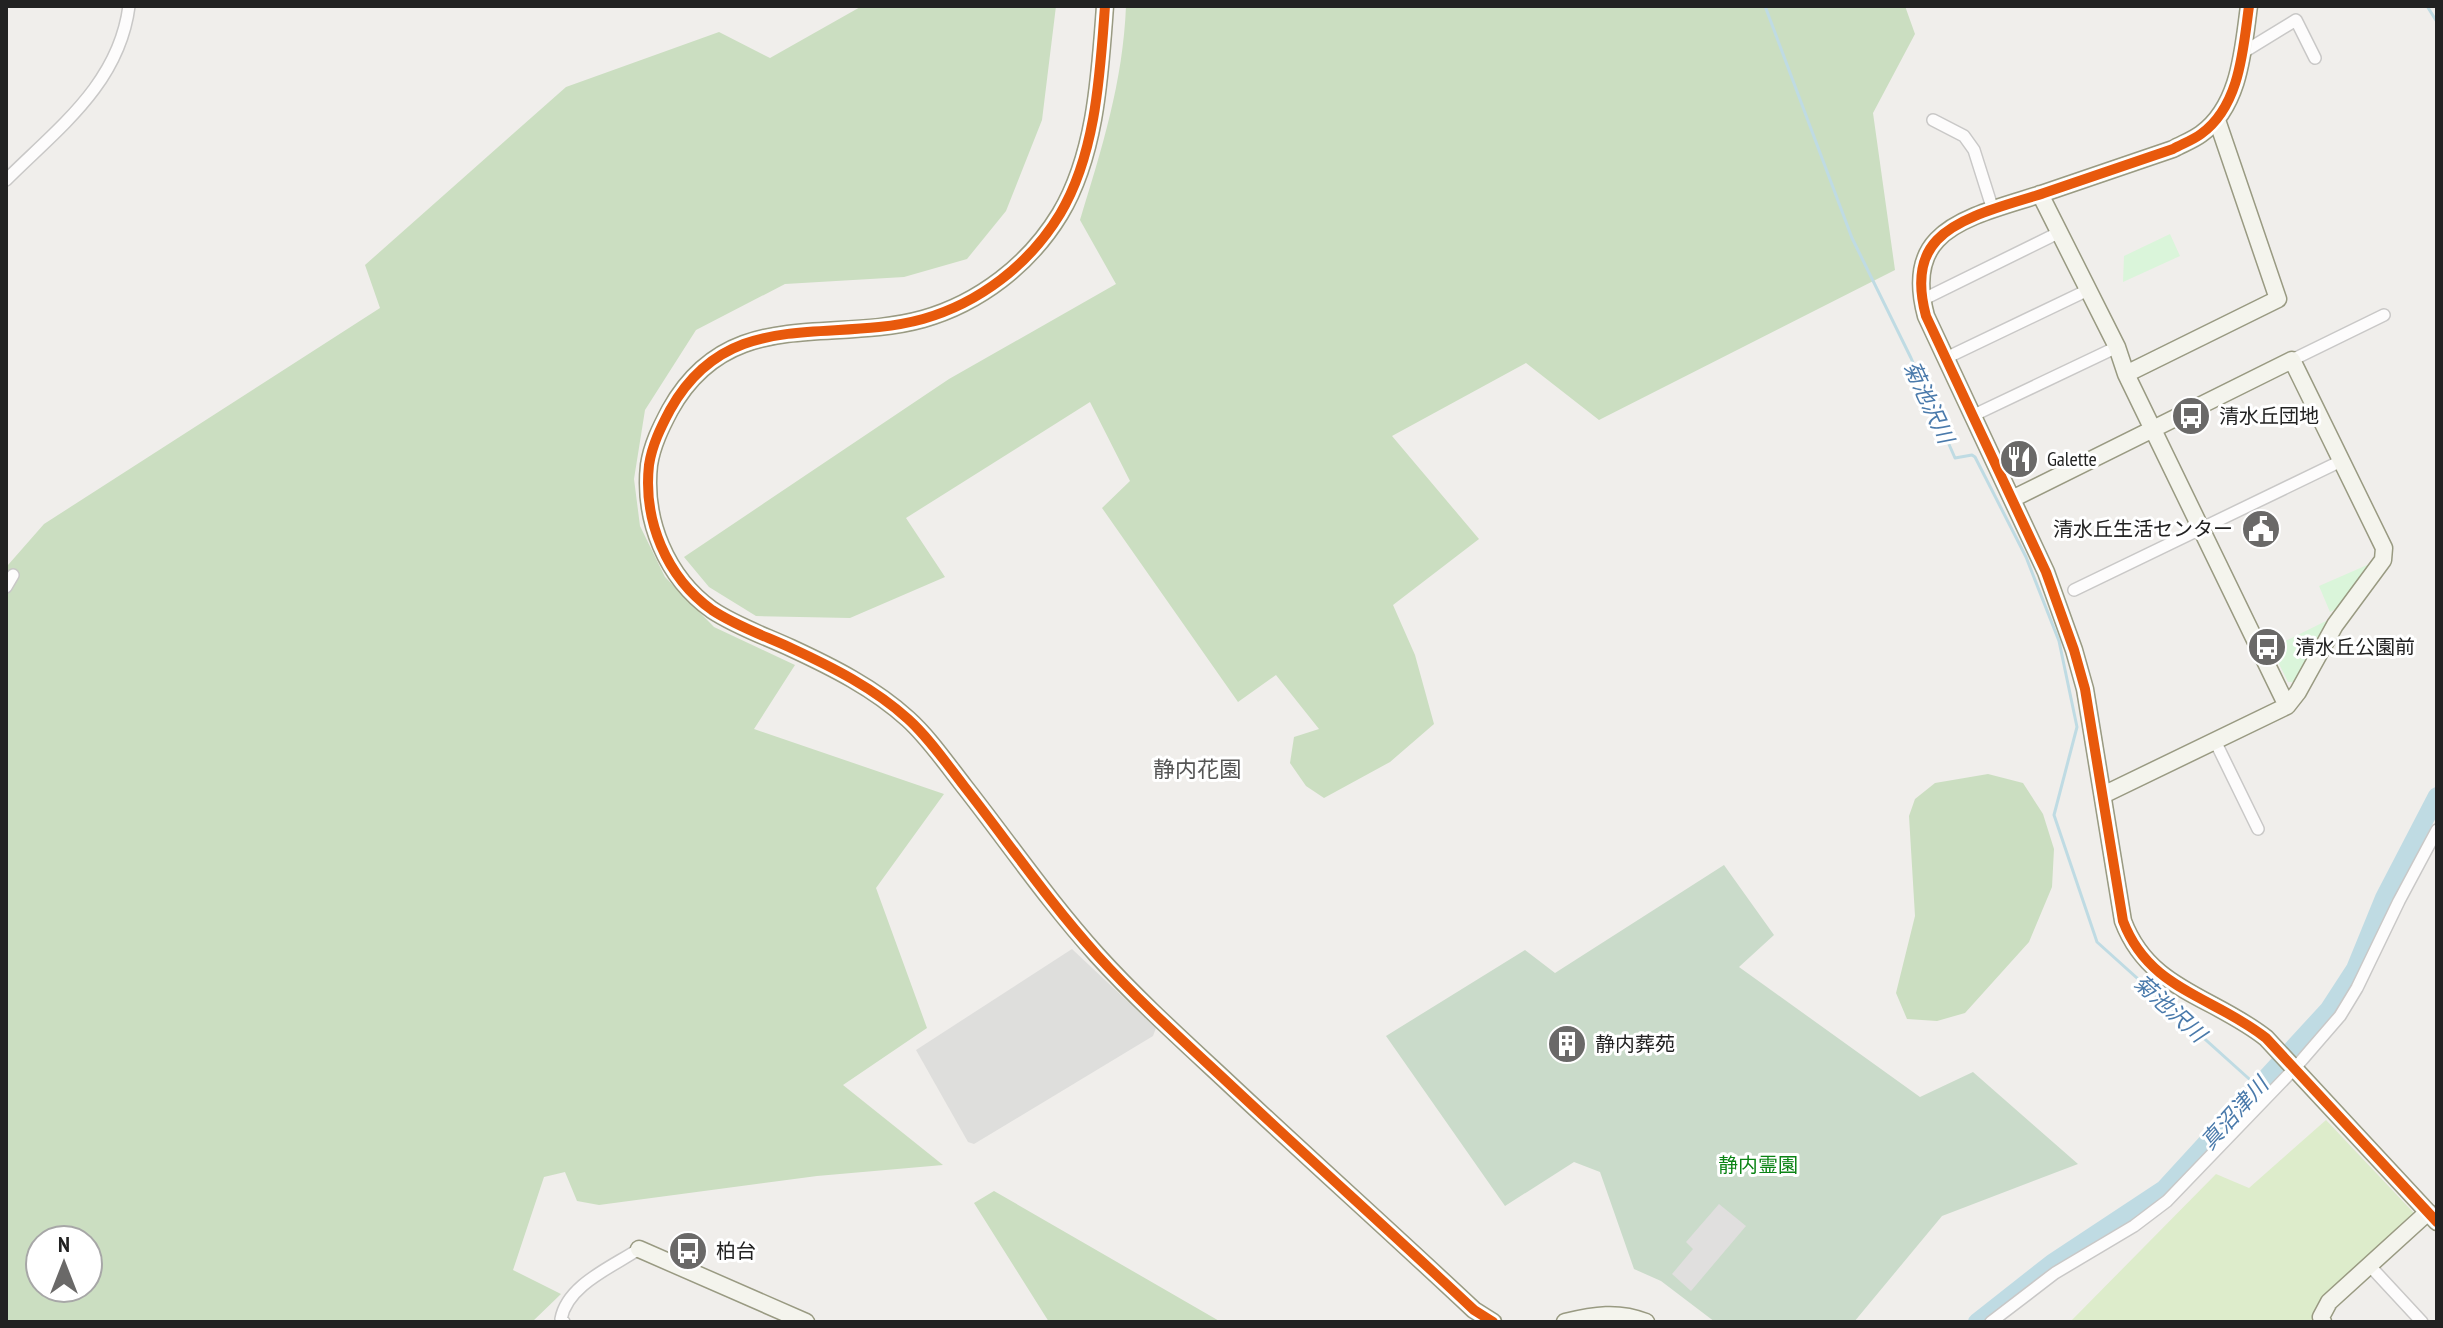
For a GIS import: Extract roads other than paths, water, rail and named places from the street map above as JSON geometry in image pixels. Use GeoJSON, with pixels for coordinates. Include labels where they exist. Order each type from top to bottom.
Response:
{"type":"FeatureCollection","features":[{"type":"Feature","properties":{"kind":"street"},"geometry":{"type":"LineString","coordinates":[[6,180],[96,90],[123,38],[129,6]]}},
{"type":"Feature","properties":{"kind":"street"},"geometry":{"type":"LineString","coordinates":[[1105,6],[1091,128],[1084,155],[1060,214],[1032,250],[1007,276],[987,289],[926,318],[866,329],[780,333],[731,350],[710,363],[678,395],[655,440],[649,465],[649,492],[656,533],[675,573],[691,593],[711,609],[865,686],[912,722],[1096,954],[1276,1128],[1474,1310],[1493,1322]]}},
{"type":"Feature","properties":{"kind":"street"},"geometry":{"type":"LineString","coordinates":[[2249,6],[2233,92],[2217,120],[2201,134],[2173,149],[1953,226],[1933,244],[1922,267],[1922,300],[1972,416],[2046,572],[2074,650],[2085,689],[2123,921],[2139,954],[2170,982],[2245,1021],[2279,1051],[2433,1217],[2329,1302],[2321,1317],[2323,1322]]}},
{"type":"Feature","properties":{"kind":"street"},"geometry":{"type":"LineString","coordinates":[[2242,53],[2296,20],[2315,58]]}},
{"type":"Feature","properties":{"kind":"street"},"geometry":{"type":"LineString","coordinates":[[1933,120],[1964,136],[1974,150],[1993,210]]}},
{"type":"Feature","properties":{"kind":"street"},"geometry":{"type":"LineString","coordinates":[[2126,374],[2278,299],[2217,120]]}},
{"type":"Feature","properties":{"kind":"street"},"geometry":{"type":"LineString","coordinates":[[2040,194],[2117,347],[2152,429],[2287,706]]}},
{"type":"Feature","properties":{"kind":"street"},"geometry":{"type":"LineString","coordinates":[[1922,300],[2060,232]]}},
{"type":"Feature","properties":{"kind":"street"},"geometry":{"type":"LineString","coordinates":[[1946,358],[2088,290]]}},
{"type":"Feature","properties":{"kind":"street"},"geometry":{"type":"LineString","coordinates":[[2012,499],[2384,315]]}},
{"type":"Feature","properties":{"kind":"street"},"geometry":{"type":"LineString","coordinates":[[1972,416],[2117,347]]}},
{"type":"Feature","properties":{"kind":"street"},"geometry":{"type":"LineString","coordinates":[[2103,795],[2287,706],[2335,625],[2383,560],[2385,554],[2376,532],[2292,360]]}},
{"type":"Feature","properties":{"kind":"street"},"geometry":{"type":"LineString","coordinates":[[2074,590],[2341,461]]}},
{"type":"Feature","properties":{"kind":"street"},"geometry":{"type":"LineString","coordinates":[[6,587],[13,575]]}},
{"type":"Feature","properties":{"kind":"street"},"geometry":{"type":"LineString","coordinates":[[2215,741],[2258,829]]}},
{"type":"Feature","properties":{"kind":"street"},"geometry":{"type":"LineString","coordinates":[[1991,1322],[2055,1273],[2134,1226],[2167,1201],[2340,1016],[2437,830]]}},
{"type":"Feature","properties":{"kind":"street"},"geometry":{"type":"LineString","coordinates":[[564,1322],[561,1319],[563,1304],[578,1289],[639,1249],[806,1322]]}},
{"type":"Feature","properties":{"kind":"street"},"geometry":{"type":"LineString","coordinates":[[2370,1266],[2422,1322]]}},
{"type":"Feature","properties":{"kind":"street"},"geometry":{"type":"LineString","coordinates":[[1565,1322],[1602,1314],[1617,1314],[1646,1322]]}},
{"type":"Feature","properties":{"kind":"waterway","name":"菊池沢川"},"geometry":{"type":"LineString","coordinates":[[1765,6],[1852,238],[1911,358],[1955,458],[1975,457],[2026,557],[2059,641],[2077,727],[2054,815],[2097,942],[2257,1086]]}},
{"type":"Feature","properties":{"kind":"waterway"},"geometry":{"type":"LineString","coordinates":[[2427,6],[2437,22]]}},
{"type":"Feature","properties":{"kind":"waterway","name":"真沼津川"},"geometry":{"type":"LineString","coordinates":[[1977,1322],[2052,1263],[2164,1189],[2329,1009],[2355,969],[2384,898],[2437,796]]}},
{"type":"Feature","properties":{"kind":"place","name":"清水丘団地"},"geometry":{"type":"Point","coordinates":[2191,416]}},
{"type":"Feature","properties":{"kind":"place","name":"Galette"},"geometry":{"type":"Point","coordinates":[2019,459]}},
{"type":"Feature","properties":{"kind":"place","name":"清水丘生活センター"},"geometry":{"type":"Point","coordinates":[2261,529]}},
{"type":"Feature","properties":{"kind":"place","name":"清水丘公園前"},"geometry":{"type":"Point","coordinates":[2267,647]}},
{"type":"Feature","properties":{"kind":"place","name":"静内葬苑"},"geometry":{"type":"Point","coordinates":[1567,1044]}},
{"type":"Feature","properties":{"kind":"place","name":"柏台"},"geometry":{"type":"Point","coordinates":[688,1251]}},
{"type":"Feature","properties":{"kind":"district","name":"静内花園"},"geometry":{"type":"Point","coordinates":[1197,769]}},
{"type":"Feature","properties":{"kind":"park label","name":"静内霊園"},"geometry":{"type":"Point","coordinates":[1758,1165]}}]}
